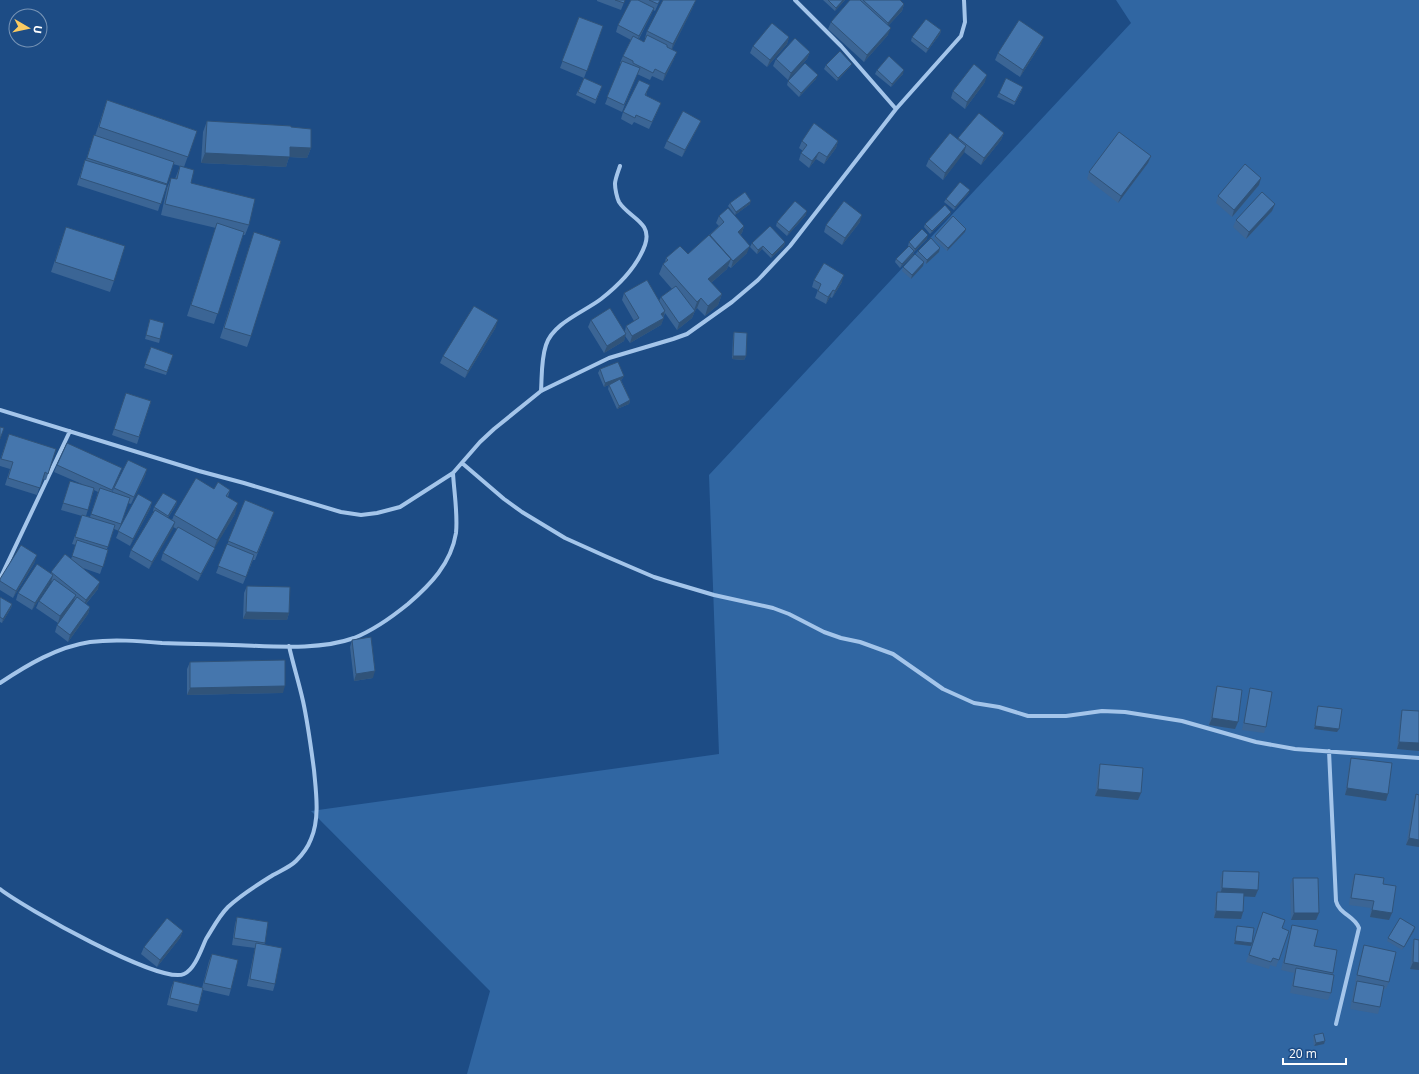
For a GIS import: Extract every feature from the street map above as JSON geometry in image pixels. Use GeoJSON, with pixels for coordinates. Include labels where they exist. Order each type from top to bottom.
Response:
{"type":"FeatureCollection","features":[{"type":"Feature","properties":{"kind":"street"},"geometry":{"type":"LineString","coordinates":[[795,0],[867,74],[896,109]]}},
{"type":"Feature","properties":{"kind":"street"},"geometry":{"type":"LineString","coordinates":[[0,410],[199,471],[341,512],[361,515],[377,514],[400,506],[453,473],[480,442],[542,391],[609,358],[687,334],[732,302],[758,280],[790,246],[896,109],[961,36],[966,22],[964,0]]}},
{"type":"Feature","properties":{"kind":"street"},"geometry":{"type":"LineString","coordinates":[[542,391],[542,362],[546,344],[556,329],[570,318],[601,299],[640,259],[646,243],[647,234],[644,225],[630,214],[619,201],[615,183],[620,166]]}},
{"type":"Feature","properties":{"kind":"street"},"geometry":{"type":"LineString","coordinates":[[0,579],[70,431]]}},
{"type":"Feature","properties":{"kind":"street"},"geometry":{"type":"LineString","coordinates":[[462,463],[504,499],[522,512],[565,538],[654,577],[714,595],[772,608],[789,614],[824,632],[841,638],[860,642],[893,654],[943,689],[960,698],[974,703],[1028,716],[1066,716],[1102,711],[1150,715],[1182,721],[1256,742],[1295,749],[1419,758]]}},
{"type":"Feature","properties":{"kind":"street"},"geometry":{"type":"LineString","coordinates":[[0,683],[16,672],[48,655],[71,646],[89,642],[108,640],[289,646],[316,645],[354,638],[381,624],[425,589],[445,564],[454,539],[456,517],[453,473]]}},
{"type":"Feature","properties":{"kind":"street"},"geometry":{"type":"LineString","coordinates":[[0,889],[13,899],[38,914],[101,947],[156,971],[174,976],[185,974],[195,962],[216,923],[225,910],[238,897],[295,862],[306,849],[312,838],[316,819],[317,797],[312,753],[303,702],[289,646]]}},
{"type":"Feature","properties":{"kind":"street"},"geometry":{"type":"LineString","coordinates":[[1329,751],[1334,830],[1336,901],[1337,906],[1341,911],[1355,921],[1359,928],[1336,1024]]}},
{"type":"Feature","properties":{"kind":"shaded area"},"geometry":{"type":"Polygon","coordinates":[[[1116,0],[1419,0],[1419,1074],[467,1074],[490,991],[311,811],[719,754],[709,475],[1131,23],[1116,0]]]}},
{"type":"Feature","properties":{"kind":"building"},"geometry":{"type":"Polygon","coordinates":[[[615,0],[625,0],[624,3],[615,0]]]}},
{"type":"Feature","properties":{"kind":"building"},"geometry":{"type":"Polygon","coordinates":[[[631,0],[638,0],[654,8],[639,36],[618,25],[631,0]]]}},
{"type":"Feature","properties":{"kind":"building"},"geometry":{"type":"Polygon","coordinates":[[[649,0],[660,0],[658,4],[649,0]]]}},
{"type":"Feature","properties":{"kind":"building"},"geometry":{"type":"Polygon","coordinates":[[[663,0],[696,0],[673,44],[647,31],[663,0]]]}},
{"type":"Feature","properties":{"kind":"building"},"geometry":{"type":"Polygon","coordinates":[[[828,0],[843,0],[836,8],[828,0]]]}},
{"type":"Feature","properties":{"kind":"building"},"geometry":{"type":"Polygon","coordinates":[[[850,0],[860,0],[891,28],[867,55],[831,22],[850,0]]]}},
{"type":"Feature","properties":{"kind":"building"},"geometry":{"type":"Polygon","coordinates":[[[863,0],[900,0],[904,4],[888,23],[863,0]]]}},
{"type":"Feature","properties":{"kind":"building"},"geometry":{"type":"Polygon","coordinates":[[[579,17],[603,26],[587,71],[562,61],[579,17]]]}},
{"type":"Feature","properties":{"kind":"building"},"geometry":{"type":"Polygon","coordinates":[[[926,19],[941,30],[928,49],[912,37],[926,19]]]}},
{"type":"Feature","properties":{"kind":"building"},"geometry":{"type":"Polygon","coordinates":[[[1019,20],[1044,37],[1023,70],[998,53],[1019,20]]]}},
{"type":"Feature","properties":{"kind":"building"},"geometry":{"type":"Polygon","coordinates":[[[772,23],[789,37],[770,60],[753,46],[772,23]]]}},
{"type":"Feature","properties":{"kind":"building"},"geometry":{"type":"Polygon","coordinates":[[[647,35],[677,52],[665,74],[655,69],[653,73],[623,56],[633,36],[644,42],[647,35]]]}},
{"type":"Feature","properties":{"kind":"building"},"geometry":{"type":"Polygon","coordinates":[[[795,38],[810,52],[791,73],[776,59],[795,38]]]}},
{"type":"Feature","properties":{"kind":"building"},"geometry":{"type":"Polygon","coordinates":[[[840,51],[852,64],[838,78],[826,65],[840,51]]]}},
{"type":"Feature","properties":{"kind":"building"},"geometry":{"type":"Polygon","coordinates":[[[889,56],[904,70],[892,84],[877,70],[889,56]]]}},
{"type":"Feature","properties":{"kind":"building"},"geometry":{"type":"Polygon","coordinates":[[[622,61],[640,68],[624,105],[607,97],[622,61]]]}},
{"type":"Feature","properties":{"kind":"building"},"geometry":{"type":"Polygon","coordinates":[[[805,63],[818,75],[801,93],[788,81],[805,63]]]}},
{"type":"Feature","properties":{"kind":"building"},"geometry":{"type":"Polygon","coordinates":[[[974,64],[987,75],[967,102],[953,91],[974,64]]]}},
{"type":"Feature","properties":{"kind":"building"},"geometry":{"type":"Polygon","coordinates":[[[584,78],[602,86],[596,100],[578,92],[584,78]]]}},
{"type":"Feature","properties":{"kind":"building"},"geometry":{"type":"Polygon","coordinates":[[[1006,78],[1023,87],[1015,102],[999,93],[1006,78]]]}},
{"type":"Feature","properties":{"kind":"building"},"geometry":{"type":"Polygon","coordinates":[[[639,80],[650,85],[645,95],[661,103],[652,122],[636,115],[635,118],[623,112],[639,80]]]}},
{"type":"Feature","properties":{"kind":"building"},"geometry":{"type":"Polygon","coordinates":[[[107,100],[197,131],[188,157],[99,127],[107,100]]]}},
{"type":"Feature","properties":{"kind":"building"},"geometry":{"type":"Polygon","coordinates":[[[683,111],[701,121],[685,150],[667,141],[683,111]]]}},
{"type":"Feature","properties":{"kind":"building"},"geometry":{"type":"Polygon","coordinates":[[[979,113],[1004,133],[984,158],[958,138],[979,113]]]}},
{"type":"Feature","properties":{"kind":"building"},"geometry":{"type":"Polygon","coordinates":[[[207,121],[291,126],[311,129],[311,148],[290,147],[290,157],[205,153],[207,121]]]}},
{"type":"Feature","properties":{"kind":"building"},"geometry":{"type":"Polygon","coordinates":[[[814,123],[838,141],[827,157],[819,152],[812,161],[801,153],[807,145],[802,141],[814,123]]]}},
{"type":"Feature","properties":{"kind":"building"},"geometry":{"type":"Polygon","coordinates":[[[1119,132],[1151,156],[1121,196],[1089,172],[1119,132]]]}},
{"type":"Feature","properties":{"kind":"building"},"geometry":{"type":"Polygon","coordinates":[[[950,133],[966,146],[945,173],[929,159],[950,133]]]}},
{"type":"Feature","properties":{"kind":"building"},"geometry":{"type":"Polygon","coordinates":[[[94,135],[174,162],[167,184],[87,158],[94,135]]]}},
{"type":"Feature","properties":{"kind":"building"},"geometry":{"type":"Polygon","coordinates":[[[85,160],[167,185],[161,204],[80,178],[85,160]]]}},
{"type":"Feature","properties":{"kind":"building"},"geometry":{"type":"Polygon","coordinates":[[[1245,164],[1261,178],[1234,210],[1218,196],[1245,164]]]}},
{"type":"Feature","properties":{"kind":"building"},"geometry":{"type":"Polygon","coordinates":[[[180,166],[194,170],[191,183],[255,199],[249,225],[165,204],[171,178],[177,179],[180,166]]]}},
{"type":"Feature","properties":{"kind":"building"},"geometry":{"type":"Polygon","coordinates":[[[960,182],[970,190],[955,207],[946,199],[960,182]]]}},
{"type":"Feature","properties":{"kind":"building"},"geometry":{"type":"Polygon","coordinates":[[[745,192],[751,201],[736,212],[730,203],[745,192]]]}},
{"type":"Feature","properties":{"kind":"building"},"geometry":{"type":"Polygon","coordinates":[[[1262,192],[1275,204],[1249,232],[1236,220],[1262,192]]]}},
{"type":"Feature","properties":{"kind":"building"},"geometry":{"type":"Polygon","coordinates":[[[795,201],[807,211],[789,232],[777,222],[795,201]]]}},
{"type":"Feature","properties":{"kind":"building"},"geometry":{"type":"Polygon","coordinates":[[[844,201],[862,215],[845,238],[826,225],[844,201]]]}},
{"type":"Feature","properties":{"kind":"building"},"geometry":{"type":"Polygon","coordinates":[[[945,205],[951,212],[932,231],[925,224],[945,205]]]}},
{"type":"Feature","properties":{"kind":"building"},"geometry":{"type":"Polygon","coordinates":[[[728,208],[744,226],[738,232],[750,246],[733,261],[710,235],[724,222],[719,216],[728,208]]]}},
{"type":"Feature","properties":{"kind":"building"},"geometry":{"type":"Polygon","coordinates":[[[953,216],[966,229],[948,248],[935,236],[953,216]]]}},
{"type":"Feature","properties":{"kind":"building"},"geometry":{"type":"Polygon","coordinates":[[[217,223],[244,232],[218,314],[191,305],[217,223]]]}},
{"type":"Feature","properties":{"kind":"building"},"geometry":{"type":"Polygon","coordinates":[[[770,226],[785,242],[772,255],[763,246],[758,250],[752,243],[770,226]]]}},
{"type":"Feature","properties":{"kind":"building"},"geometry":{"type":"Polygon","coordinates":[[[66,227],[125,246],[114,281],[55,262],[66,227]]]}},
{"type":"Feature","properties":{"kind":"building"},"geometry":{"type":"Polygon","coordinates":[[[922,229],[928,235],[915,249],[909,242],[922,229]]]}},
{"type":"Feature","properties":{"kind":"building"},"geometry":{"type":"Polygon","coordinates":[[[254,232],[281,241],[251,336],[224,328],[254,232]]]}},
{"type":"Feature","properties":{"kind":"building"},"geometry":{"type":"Polygon","coordinates":[[[709,235],[731,259],[708,279],[722,294],[708,306],[701,298],[697,302],[663,264],[668,260],[666,258],[680,246],[688,254],[709,235]]]}},
{"type":"Feature","properties":{"kind":"building"},"geometry":{"type":"Polygon","coordinates":[[[931,238],[940,248],[927,260],[918,251],[931,238]]]}},
{"type":"Feature","properties":{"kind":"building"},"geometry":{"type":"Polygon","coordinates":[[[909,246],[914,251],[902,264],[896,259],[909,246]]]}},
{"type":"Feature","properties":{"kind":"building"},"geometry":{"type":"Polygon","coordinates":[[[915,254],[924,262],[912,275],[903,267],[915,254]]]}},
{"type":"Feature","properties":{"kind":"building"},"geometry":{"type":"Polygon","coordinates":[[[824,263],[844,275],[835,291],[833,290],[828,297],[818,291],[821,284],[814,280],[824,263]]]}},
{"type":"Feature","properties":{"kind":"building"},"geometry":{"type":"Polygon","coordinates":[[[647,280],[665,311],[661,314],[664,318],[632,336],[626,326],[639,318],[624,293],[647,280]]]}},
{"type":"Feature","properties":{"kind":"building"},"geometry":{"type":"Polygon","coordinates":[[[676,286],[695,311],[679,323],[661,297],[676,286]]]}},
{"type":"Feature","properties":{"kind":"building"},"geometry":{"type":"Polygon","coordinates":[[[474,306],[498,320],[468,371],[443,356],[474,306]]]}},
{"type":"Feature","properties":{"kind":"building"},"geometry":{"type":"Polygon","coordinates":[[[610,308],[626,334],[607,346],[591,320],[610,308]]]}},
{"type":"Feature","properties":{"kind":"building"},"geometry":{"type":"Polygon","coordinates":[[[150,319],[164,323],[160,339],[146,335],[150,319]]]}},
{"type":"Feature","properties":{"kind":"building"},"geometry":{"type":"Polygon","coordinates":[[[734,332],[747,333],[746,356],[733,356],[734,332]]]}},
{"type":"Feature","properties":{"kind":"building"},"geometry":{"type":"Polygon","coordinates":[[[151,347],[173,355],[167,372],[145,364],[151,347]]]}},
{"type":"Feature","properties":{"kind":"building"},"geometry":{"type":"Polygon","coordinates":[[[618,362],[624,376],[605,383],[600,369],[618,362]]]}},
{"type":"Feature","properties":{"kind":"building"},"geometry":{"type":"Polygon","coordinates":[[[620,379],[630,400],[619,406],[609,385],[620,379]]]}},
{"type":"Feature","properties":{"kind":"building"},"geometry":{"type":"Polygon","coordinates":[[[126,393],[151,401],[139,437],[114,429],[126,393]]]}},
{"type":"Feature","properties":{"kind":"building"},"geometry":{"type":"Polygon","coordinates":[[[0,427],[4,428],[0,439],[0,427]]]}},
{"type":"Feature","properties":{"kind":"building"},"geometry":{"type":"Polygon","coordinates":[[[9,434],[56,449],[48,474],[45,472],[40,488],[8,478],[13,462],[1,459],[9,434]]]}},
{"type":"Feature","properties":{"kind":"building"},"geometry":{"type":"Polygon","coordinates":[[[67,443],[122,468],[112,490],[57,465],[67,443]]]}},
{"type":"Feature","properties":{"kind":"building"},"geometry":{"type":"Polygon","coordinates":[[[128,460],[147,469],[134,497],[114,488],[128,460]]]}},
{"type":"Feature","properties":{"kind":"building"},"geometry":{"type":"Polygon","coordinates":[[[196,478],[214,489],[218,482],[230,490],[226,496],[238,503],[217,540],[174,515],[196,478]]]}},
{"type":"Feature","properties":{"kind":"building"},"geometry":{"type":"Polygon","coordinates":[[[70,481],[94,488],[88,510],[63,503],[70,481]]]}},
{"type":"Feature","properties":{"kind":"building"},"geometry":{"type":"Polygon","coordinates":[[[100,488],[130,498],[121,524],[91,514],[100,488]]]}},
{"type":"Feature","properties":{"kind":"building"},"geometry":{"type":"Polygon","coordinates":[[[163,493],[177,501],[168,516],[154,507],[163,493]]]}},
{"type":"Feature","properties":{"kind":"building"},"geometry":{"type":"Polygon","coordinates":[[[138,494],[152,502],[133,539],[118,531],[138,494]]]}},
{"type":"Feature","properties":{"kind":"building"},"geometry":{"type":"Polygon","coordinates":[[[245,500],[274,512],[257,553],[228,541],[245,500]]]}},
{"type":"Feature","properties":{"kind":"building"},"geometry":{"type":"Polygon","coordinates":[[[155,510],[175,522],[152,562],[131,550],[155,510]]]}},
{"type":"Feature","properties":{"kind":"building"},"geometry":{"type":"Polygon","coordinates":[[[82,515],[115,525],[108,547],[75,537],[82,515]]]}},
{"type":"Feature","properties":{"kind":"building"},"geometry":{"type":"Polygon","coordinates":[[[178,527],[215,548],[201,574],[163,553],[178,527]]]}},
{"type":"Feature","properties":{"kind":"building"},"geometry":{"type":"Polygon","coordinates":[[[77,540],[108,550],[103,567],[72,556],[77,540]]]}},
{"type":"Feature","properties":{"kind":"building"},"geometry":{"type":"Polygon","coordinates":[[[227,544],[254,555],[246,577],[218,566],[227,544]]]}},
{"type":"Feature","properties":{"kind":"building"},"geometry":{"type":"Polygon","coordinates":[[[21,545],[37,555],[16,591],[0,581],[0,579],[21,545]]]}},
{"type":"Feature","properties":{"kind":"building"},"geometry":{"type":"Polygon","coordinates":[[[65,554],[100,582],[86,600],[51,572],[65,554]]]}},
{"type":"Feature","properties":{"kind":"building"},"geometry":{"type":"Polygon","coordinates":[[[37,564],[53,575],[35,603],[18,593],[37,564]]]}},
{"type":"Feature","properties":{"kind":"building"},"geometry":{"type":"Polygon","coordinates":[[[54,579],[76,595],[60,616],[39,601],[54,579]]]}},
{"type":"Feature","properties":{"kind":"building"},"geometry":{"type":"Polygon","coordinates":[[[247,586],[290,587],[289,613],[246,612],[247,586]]]}},
{"type":"Feature","properties":{"kind":"building"},"geometry":{"type":"Polygon","coordinates":[[[0,597],[12,604],[3,619],[0,617],[0,597]]]}},
{"type":"Feature","properties":{"kind":"building"},"geometry":{"type":"Polygon","coordinates":[[[77,597],[90,607],[70,635],[57,625],[77,597]]]}},
{"type":"Feature","properties":{"kind":"building"},"geometry":{"type":"Polygon","coordinates":[[[371,637],[375,671],[356,674],[352,640],[371,637]]]}},
{"type":"Feature","properties":{"kind":"building"},"geometry":{"type":"Polygon","coordinates":[[[285,660],[285,686],[190,688],[190,662],[285,660]]]}},
{"type":"Feature","properties":{"kind":"building"},"geometry":{"type":"Polygon","coordinates":[[[1217,686],[1242,690],[1238,722],[1212,718],[1217,686]]]}},
{"type":"Feature","properties":{"kind":"building"},"geometry":{"type":"Polygon","coordinates":[[[1250,688],[1272,692],[1266,727],[1244,723],[1250,688]]]}},
{"type":"Feature","properties":{"kind":"building"},"geometry":{"type":"Polygon","coordinates":[[[1318,706],[1342,709],[1339,729],[1315,726],[1318,706]]]}},
{"type":"Feature","properties":{"kind":"building"},"geometry":{"type":"Polygon","coordinates":[[[1402,710],[1419,711],[1419,743],[1399,742],[1402,710]]]}},
{"type":"Feature","properties":{"kind":"building"},"geometry":{"type":"Polygon","coordinates":[[[1351,758],[1392,763],[1388,794],[1347,788],[1351,758]]]}},
{"type":"Feature","properties":{"kind":"building"},"geometry":{"type":"Polygon","coordinates":[[[1100,764],[1143,768],[1141,793],[1098,789],[1100,764]]]}},
{"type":"Feature","properties":{"kind":"building"},"geometry":{"type":"Polygon","coordinates":[[[1416,794],[1419,795],[1419,840],[1409,838],[1416,794]]]}},
{"type":"Feature","properties":{"kind":"building"},"geometry":{"type":"Polygon","coordinates":[[[1223,871],[1259,872],[1258,890],[1222,888],[1223,871]]]}},
{"type":"Feature","properties":{"kind":"building"},"geometry":{"type":"Polygon","coordinates":[[[1355,874],[1384,878],[1383,884],[1396,886],[1392,913],[1372,910],[1374,901],[1351,898],[1355,874]]]}},
{"type":"Feature","properties":{"kind":"building"},"geometry":{"type":"Polygon","coordinates":[[[1293,878],[1318,878],[1319,913],[1294,913],[1293,878]]]}},
{"type":"Feature","properties":{"kind":"building"},"geometry":{"type":"Polygon","coordinates":[[[1217,892],[1244,893],[1243,912],[1216,911],[1217,892]]]}},
{"type":"Feature","properties":{"kind":"building"},"geometry":{"type":"Polygon","coordinates":[[[1263,912],[1285,920],[1282,928],[1289,931],[1279,960],[1273,958],[1271,962],[1249,955],[1263,912]]]}},
{"type":"Feature","properties":{"kind":"building"},"geometry":{"type":"Polygon","coordinates":[[[237,917],[268,922],[265,943],[234,938],[237,917]]]}},
{"type":"Feature","properties":{"kind":"building"},"geometry":{"type":"Polygon","coordinates":[[[167,918],[183,931],[160,960],[144,947],[167,918]]]}},
{"type":"Feature","properties":{"kind":"building"},"geometry":{"type":"Polygon","coordinates":[[[1400,918],[1415,927],[1404,947],[1388,938],[1400,918]]]}},
{"type":"Feature","properties":{"kind":"building"},"geometry":{"type":"Polygon","coordinates":[[[1292,925],[1318,930],[1314,946],[1337,950],[1333,973],[1284,963],[1292,925]]]}},
{"type":"Feature","properties":{"kind":"building"},"geometry":{"type":"Polygon","coordinates":[[[1237,926],[1254,928],[1252,943],[1235,941],[1237,926]]]}},
{"type":"Feature","properties":{"kind":"building"},"geometry":{"type":"Polygon","coordinates":[[[1414,939],[1419,940],[1419,963],[1413,962],[1414,939]]]}},
{"type":"Feature","properties":{"kind":"building"},"geometry":{"type":"Polygon","coordinates":[[[256,943],[282,948],[275,984],[250,979],[256,943]]]}},
{"type":"Feature","properties":{"kind":"building"},"geometry":{"type":"Polygon","coordinates":[[[1364,945],[1396,952],[1389,982],[1357,975],[1364,945]]]}},
{"type":"Feature","properties":{"kind":"building"},"geometry":{"type":"Polygon","coordinates":[[[212,954],[238,960],[231,989],[204,983],[212,954]]]}},
{"type":"Feature","properties":{"kind":"building"},"geometry":{"type":"Polygon","coordinates":[[[1296,968],[1334,975],[1331,993],[1293,986],[1296,968]]]}},
{"type":"Feature","properties":{"kind":"building"},"geometry":{"type":"Polygon","coordinates":[[[174,981],[203,988],[199,1005],[170,998],[174,981]]]}},
{"type":"Feature","properties":{"kind":"building"},"geometry":{"type":"Polygon","coordinates":[[[1357,981],[1384,986],[1380,1007],[1353,1002],[1357,981]]]}},
{"type":"Feature","properties":{"kind":"building"},"geometry":{"type":"Polygon","coordinates":[[[1323,1033],[1325,1041],[1316,1043],[1314,1035],[1323,1033]]]}}]}
